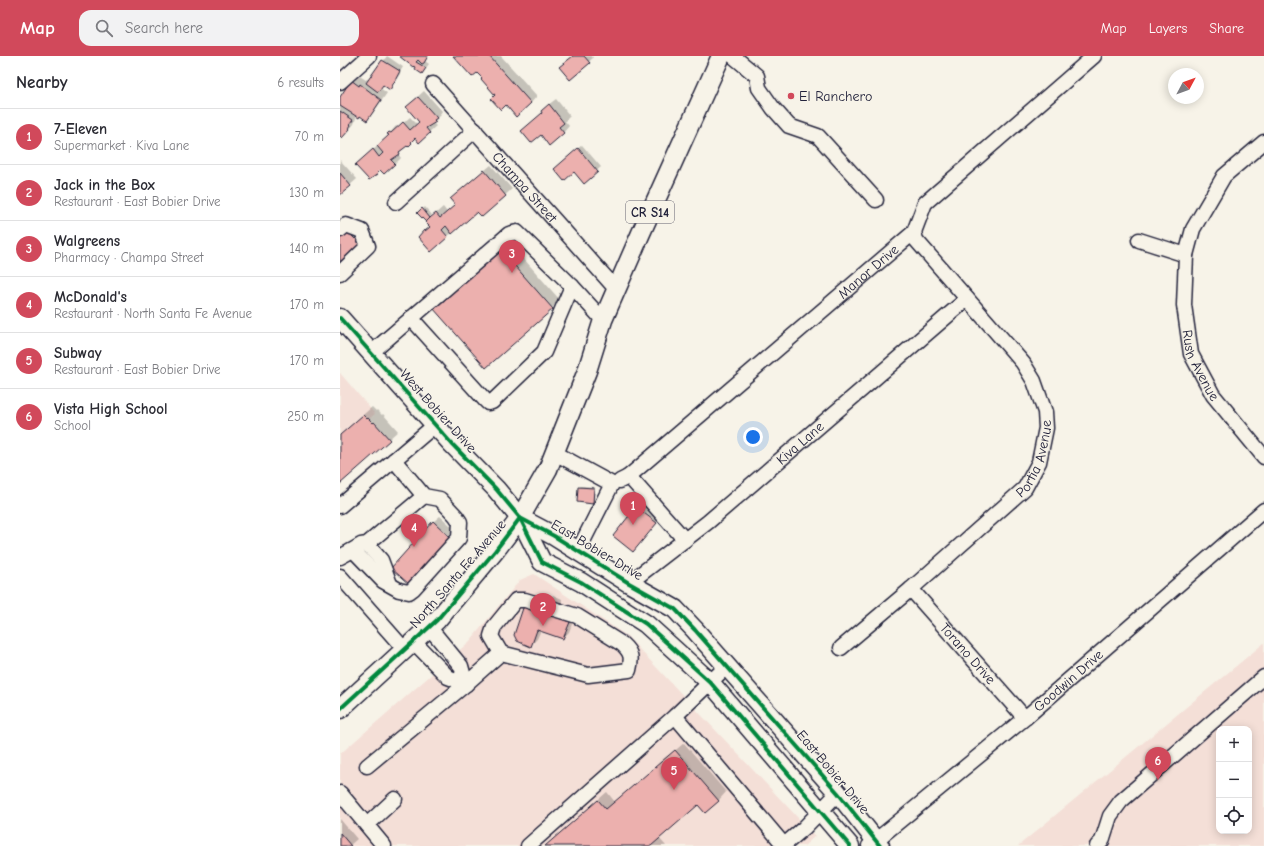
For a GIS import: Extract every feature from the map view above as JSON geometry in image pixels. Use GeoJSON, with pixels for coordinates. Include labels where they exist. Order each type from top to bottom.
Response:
{"type":"FeatureCollection","features":[{"type":"Feature","properties":{"kind":"main road","name":"North Santa Fe Avenue"},"geometry":{"type":"LineString","coordinates":[[340,709],[437,620],[495,551],[520,518],[548,469],[555,453],[587,371],[604,320],[641,233],[721,56]]}},
{"type":"Feature","properties":{"kind":"main road","name":"West Bobier Drive"},"geometry":{"type":"LineString","coordinates":[[340,318],[435,425],[496,489],[520,518]]}},
{"type":"Feature","properties":{"kind":"main road","name":"East Bobier Drive"},"geometry":{"type":"LineString","coordinates":[[520,518],[554,536],[629,584],[675,609],[838,793],[875,844]]}},
{"type":"Feature","properties":{"kind":"main road","name":"East Bobier Drive"},"geometry":{"type":"LineString","coordinates":[[520,518],[542,562],[581,582],[646,624],[710,682],[850,846]]}},
{"type":"Feature","properties":{"kind":"street"},"geometry":{"type":"LineString","coordinates":[[340,82],[369,56]]}},
{"type":"Feature","properties":{"kind":"street"},"geometry":{"type":"LineString","coordinates":[[733,56],[757,76],[759,88],[773,108],[789,126],[818,136],[876,200]]}},
{"type":"Feature","properties":{"kind":"street","name":"Manor Drive"},"geometry":{"type":"LineString","coordinates":[[612,484],[628,476],[914,232],[925,203],[1094,56]]}},
{"type":"Feature","properties":{"kind":"street","name":"Champa Street"},"geometry":{"type":"LineString","coordinates":[[434,84],[617,290]]}},
{"type":"Feature","properties":{"kind":"street"},"geometry":{"type":"LineString","coordinates":[[396,202],[475,130]]}},
{"type":"Feature","properties":{"kind":"street","name":"Rush Avenue"},"geometry":{"type":"LineString","coordinates":[[1264,142],[1224,176],[1193,229],[1186,255],[1184,305],[1191,354],[1213,395],[1264,457]]}},
{"type":"Feature","properties":{"kind":"street"},"geometry":{"type":"LineString","coordinates":[[340,230],[346,225],[362,231],[368,246],[340,273]]}},
{"type":"Feature","properties":{"kind":"street"},"geometry":{"type":"LineString","coordinates":[[371,352],[513,232],[516,232],[572,286],[604,320]]}},
{"type":"Feature","properties":{"kind":"street","name":"Portia Avenue"},"geometry":{"type":"LineString","coordinates":[[841,648],[911,589],[1025,488],[1039,462],[1046,428],[1045,412],[1034,381],[1023,364],[916,240],[914,232]]}},
{"type":"Feature","properties":{"kind":"street"},"geometry":{"type":"LineString","coordinates":[[1139,240],[1186,255]]}},
{"type":"Feature","properties":{"kind":"street"},"geometry":{"type":"LineString","coordinates":[[411,318],[488,403],[492,402],[544,352],[572,286]]}},
{"type":"Feature","properties":{"kind":"street","name":"Kiva Lane"},"geometry":{"type":"LineString","coordinates":[[629,584],[708,522],[967,299]]}},
{"type":"Feature","properties":{"kind":"street"},"geometry":{"type":"LineString","coordinates":[[340,506],[435,425]]}},
{"type":"Feature","properties":{"kind":"street"},"geometry":{"type":"LineString","coordinates":[[555,453],[612,484],[578,551]]}},
{"type":"Feature","properties":{"kind":"street"},"geometry":{"type":"LineString","coordinates":[[345,554],[354,551],[383,581],[399,590],[409,592],[458,538],[460,522],[456,516],[440,499],[424,496],[394,460]]}},
{"type":"Feature","properties":{"kind":"street"},"geometry":{"type":"LineString","coordinates":[[628,476],[646,494],[685,540]]}},
{"type":"Feature","properties":{"kind":"street"},"geometry":{"type":"LineString","coordinates":[[345,554],[361,545],[367,544],[424,496]]}},
{"type":"Feature","properties":{"kind":"street","name":"Goodwin Drive"},"geometry":{"type":"LineString","coordinates":[[875,844],[1025,718],[1264,510]]}},
{"type":"Feature","properties":{"kind":"street"},"geometry":{"type":"LineString","coordinates":[[367,544],[381,560],[390,584]]}},
{"type":"Feature","properties":{"kind":"street"},"geometry":{"type":"LineString","coordinates":[[340,576],[409,646],[448,677],[466,684]]}},
{"type":"Feature","properties":{"kind":"street","name":"Torano Drive"},"geometry":{"type":"LineString","coordinates":[[911,589],[1025,718]]}},
{"type":"Feature","properties":{"kind":"street"},"geometry":{"type":"LineString","coordinates":[[516,600],[525,600],[576,616],[622,644],[628,650],[631,659],[629,670],[588,675],[501,653],[491,636],[494,627],[516,600]]}},
{"type":"Feature","properties":{"kind":"street"},"geometry":{"type":"LineString","coordinates":[[429,627],[461,666],[466,684]]}},
{"type":"Feature","properties":{"kind":"street"},"geometry":{"type":"LineString","coordinates":[[367,766],[501,653]]}},
{"type":"Feature","properties":{"kind":"street"},"geometry":{"type":"LineString","coordinates":[[528,846],[675,716],[726,666]]}},
{"type":"Feature","properties":{"kind":"street"},"geometry":{"type":"LineString","coordinates":[[1100,844],[1110,816],[1121,801],[1264,677]]}},
{"type":"Feature","properties":{"kind":"street"},"geometry":{"type":"LineString","coordinates":[[675,716],[783,845],[821,812],[838,793]]}},
{"type":"Feature","properties":{"kind":"street"},"geometry":{"type":"LineString","coordinates":[[340,793],[367,825],[380,845]]}},
{"type":"Feature","properties":{"kind":"street"},"geometry":{"type":"LineString","coordinates":[[367,825],[395,799]]}},
{"type":"Feature","properties":{"kind":"shaded area"},"geometry":{"type":"Polygon","coordinates":[[[340,373],[375,414],[340,442],[340,373]]]}},
{"type":"Feature","properties":{"kind":"shaded area"},"geometry":{"type":"Polygon","coordinates":[[[534,574],[627,636],[815,836],[804,846],[340,846],[340,754],[470,641],[520,580],[534,574]]]}},
{"type":"Feature","properties":{"kind":"shaded area"},"geometry":{"type":"Polygon","coordinates":[[[1264,643],[1264,846],[1018,846],[1264,643]]]}},
{"type":"Feature","properties":{"kind":"building"},"geometry":{"type":"Polygon","coordinates":[[[399,56],[428,56],[422,64],[418,60],[416,62],[426,68],[422,74],[416,70],[414,66],[413,67],[399,56]]]}},
{"type":"Feature","properties":{"kind":"building"},"geometry":{"type":"Polygon","coordinates":[[[453,56],[489,56],[531,103],[516,117],[506,105],[501,110],[491,99],[495,95],[481,79],[482,78],[477,73],[472,77],[453,56]]]}},
{"type":"Feature","properties":{"kind":"building"},"geometry":{"type":"Polygon","coordinates":[[[573,56],[584,56],[590,63],[570,80],[559,67],[573,56]]]}},
{"type":"Feature","properties":{"kind":"building"},"geometry":{"type":"Polygon","coordinates":[[[382,60],[400,71],[390,90],[383,85],[378,92],[366,83],[382,60]]]}},
{"type":"Feature","properties":{"kind":"building"},"geometry":{"type":"Polygon","coordinates":[[[351,80],[359,86],[360,84],[381,100],[367,121],[360,116],[359,118],[340,106],[340,97],[351,80]]]}},
{"type":"Feature","properties":{"kind":"building"},"geometry":{"type":"Polygon","coordinates":[[[418,97],[437,118],[434,120],[436,122],[426,128],[430,133],[419,143],[415,138],[408,147],[407,146],[399,152],[400,154],[391,160],[395,164],[384,174],[380,170],[377,173],[378,174],[369,180],[355,165],[373,149],[379,157],[383,153],[377,146],[389,135],[387,134],[389,132],[391,133],[403,122],[410,130],[419,122],[406,107],[418,97]]]}},
{"type":"Feature","properties":{"kind":"building"},"geometry":{"type":"Polygon","coordinates":[[[549,104],[564,123],[559,127],[564,133],[549,146],[541,135],[531,143],[521,131],[542,113],[541,111],[549,104]]]}},
{"type":"Feature","properties":{"kind":"building"},"geometry":{"type":"Polygon","coordinates":[[[340,111],[353,120],[350,124],[350,129],[342,138],[340,136],[340,111]]]}},
{"type":"Feature","properties":{"kind":"building"},"geometry":{"type":"Polygon","coordinates":[[[578,148],[598,172],[584,184],[574,172],[564,181],[554,169],[578,148]]]}},
{"type":"Feature","properties":{"kind":"building"},"geometry":{"type":"Polygon","coordinates":[[[484,170],[506,196],[482,217],[477,212],[452,234],[446,226],[442,230],[448,237],[431,252],[418,237],[424,230],[425,231],[430,227],[425,222],[436,213],[440,218],[455,205],[450,199],[484,170]]]}},
{"type":"Feature","properties":{"kind":"building"},"geometry":{"type":"Polygon","coordinates":[[[340,173],[351,186],[340,195],[340,173]]]}},
{"type":"Feature","properties":{"kind":"building"},"geometry":{"type":"Polygon","coordinates":[[[422,208],[430,218],[426,222],[417,213],[422,208]]]}},
{"type":"Feature","properties":{"kind":"building"},"geometry":{"type":"Polygon","coordinates":[[[347,231],[352,234],[351,235],[355,239],[356,238],[360,245],[341,262],[340,237],[347,231]]]}},
{"type":"Feature","properties":{"kind":"building"},"geometry":{"type":"Polygon","coordinates":[[[500,249],[553,309],[486,368],[433,308],[500,249]]]}},
{"type":"Feature","properties":{"kind":"building"},"geometry":{"type":"Polygon","coordinates":[[[363,415],[373,423],[374,422],[390,440],[340,484],[340,435],[363,415]]]}},
{"type":"Feature","properties":{"kind":"building"},"geometry":{"type":"Polygon","coordinates":[[[578,487],[594,488],[593,504],[577,502],[578,487]]]}},
{"type":"Feature","properties":{"kind":"building"},"geometry":{"type":"Polygon","coordinates":[[[636,507],[657,523],[633,552],[613,536],[636,507]]]}},
{"type":"Feature","properties":{"kind":"building"},"geometry":{"type":"Polygon","coordinates":[[[433,521],[453,540],[411,586],[391,568],[433,521]]]}},
{"type":"Feature","properties":{"kind":"building"},"geometry":{"type":"Polygon","coordinates":[[[524,605],[556,605],[555,617],[570,622],[563,639],[537,630],[531,647],[517,641],[514,635],[524,605]]]}},
{"type":"Feature","properties":{"kind":"building"},"geometry":{"type":"Polygon","coordinates":[[[675,750],[719,801],[705,813],[698,805],[651,846],[545,846],[598,800],[606,809],[675,750]]]}},
{"type":"Feature","properties":{"kind":"building"},"geometry":{"type":"Polygon","coordinates":[[[340,833],[351,846],[340,846],[340,833]]]}},
{"type":"Feature","properties":{"kind":"cycle path"},"geometry":{"type":"LineString","coordinates":[[340,318],[452,444],[496,489],[520,518],[542,562],[581,582],[646,624],[710,682],[850,846]]}},
{"type":"Feature","properties":{"kind":"cycle path"},"geometry":{"type":"LineString","coordinates":[[520,518],[554,536],[629,583],[675,609],[838,793],[880,846]]}},
{"type":"Feature","properties":{"kind":"cycle path"},"geometry":{"type":"LineString","coordinates":[[340,709],[437,620],[495,551],[520,518]]}},
{"type":"Feature","properties":{"kind":"place","name":"El Ranchero"},"geometry":{"type":"Point","coordinates":[791,96]}},
{"type":"Feature","properties":{"kind":"place","name":"Walgreens"},"geometry":{"type":"Point","coordinates":[512,273]}},
{"type":"Feature","properties":{"kind":"place","name":"7-Eleven"},"geometry":{"type":"Point","coordinates":[633,525]}},
{"type":"Feature","properties":{"kind":"place","name":"McDonald's"},"geometry":{"type":"Point","coordinates":[414,547]}},
{"type":"Feature","properties":{"kind":"place","name":"Jack in the Box"},"geometry":{"type":"Point","coordinates":[543,626]}},
{"type":"Feature","properties":{"kind":"place","name":"Vista High School"},"geometry":{"type":"Point","coordinates":[1158,780]}},
{"type":"Feature","properties":{"kind":"place","name":"Subway"},"geometry":{"type":"Point","coordinates":[674,790]}}]}
